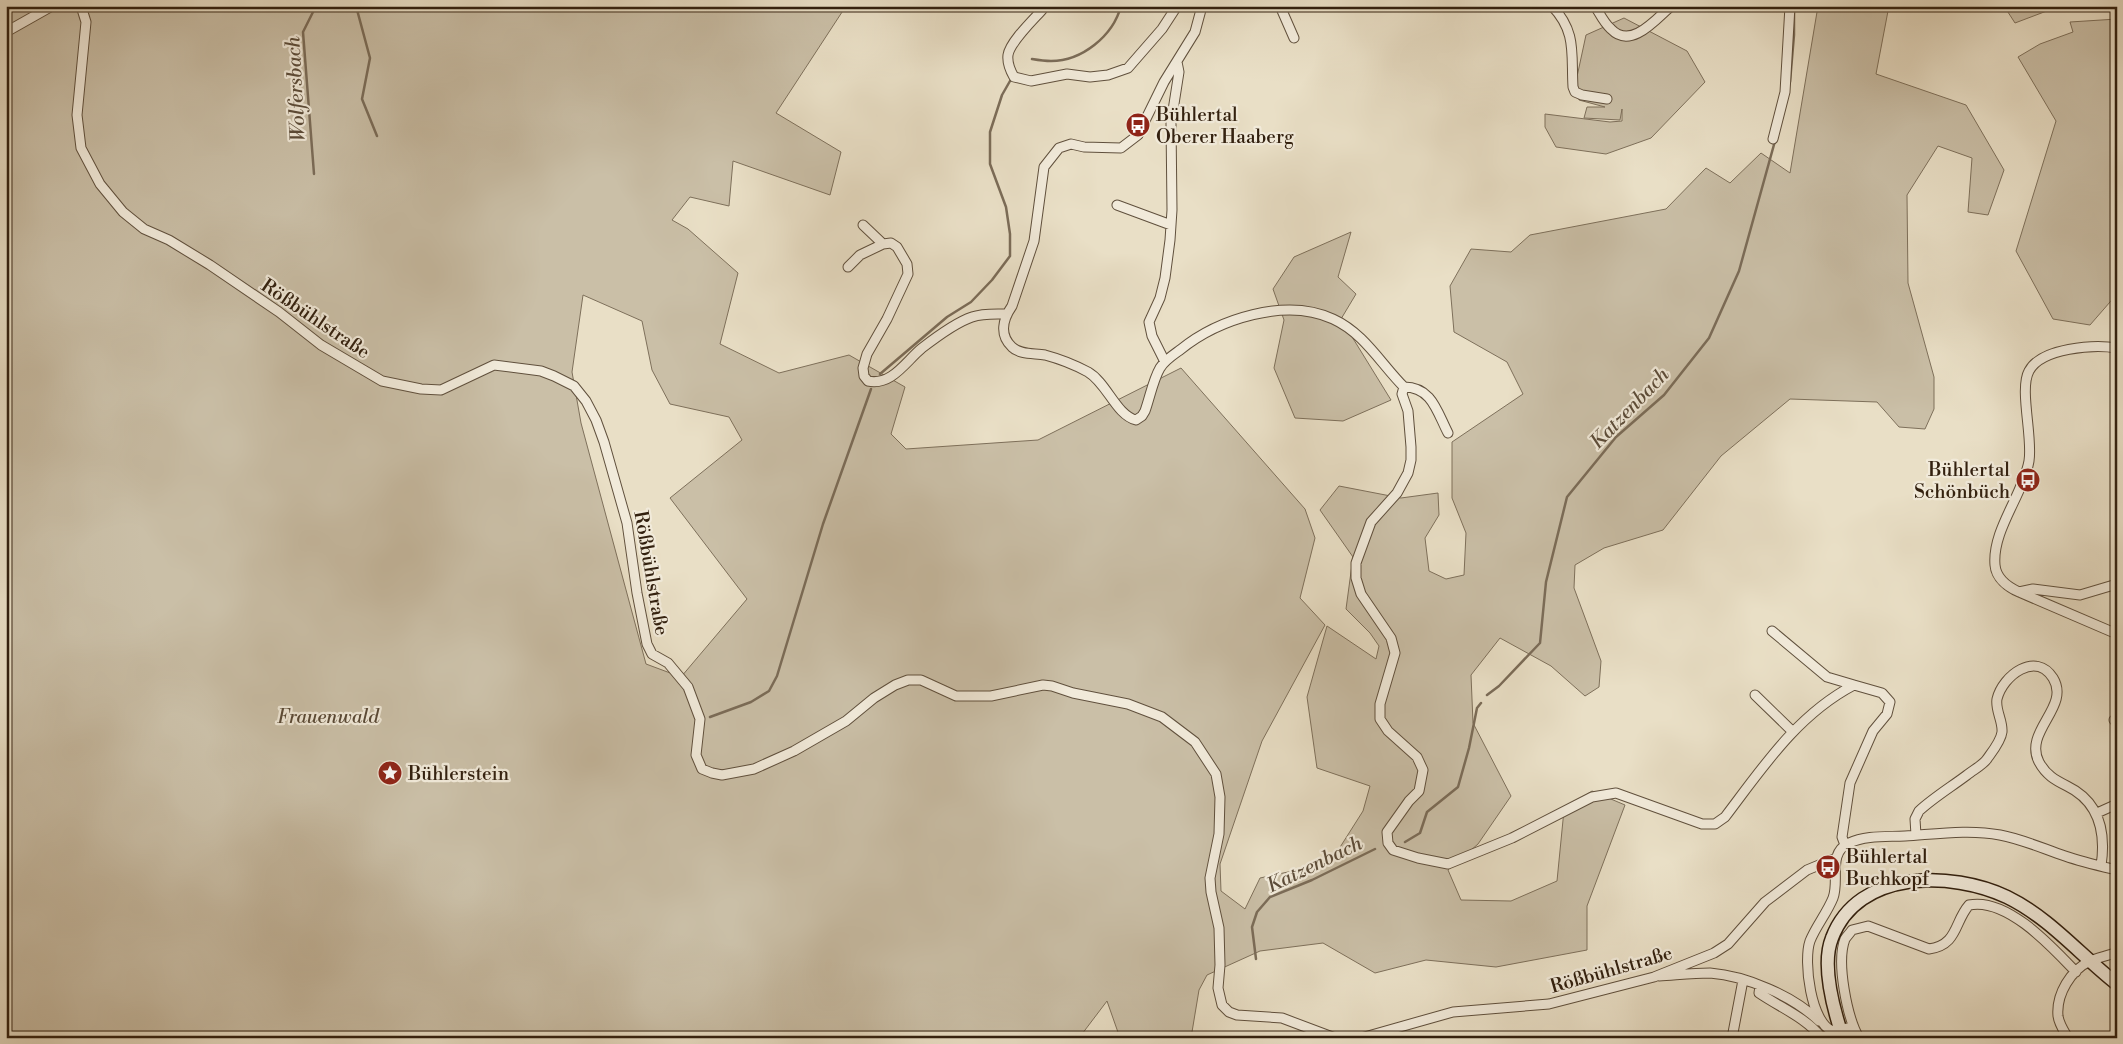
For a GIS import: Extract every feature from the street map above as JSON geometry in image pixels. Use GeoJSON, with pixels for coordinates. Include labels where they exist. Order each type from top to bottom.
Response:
{"type":"FeatureCollection","features":[{"type":"Feature","properties":{"kind":"main road"},"geometry":{"type":"LineString","coordinates":[[1846,1032],[1832,996],[1828,973],[1831,938],[1847,913],[1862,900],[1882,889],[1906,882],[1932,879],[1956,881],[1981,887],[2007,897],[2037,914],[2117,984]]}},
{"type":"Feature","properties":{"kind":"street"},"geometry":{"type":"LineString","coordinates":[[6,32],[52,6]]}},
{"type":"Feature","properties":{"kind":"street","name":"Rößbühlstraße"},"geometry":{"type":"LineString","coordinates":[[81,6],[84,10],[86,22],[76,115],[81,148],[100,184],[123,212],[144,229],[169,240],[210,265],[278,312],[321,345],[382,381],[421,389],[441,390],[494,365],[541,371],[574,386],[596,420],[621,498],[627,523],[637,593],[647,644],[652,654],[668,664],[688,687],[700,719],[696,756],[702,769],[722,774],[754,769],[794,751],[846,721],[874,698],[908,680],[921,680],[956,696],[991,696],[1052,686],[1082,696],[1128,704],[1162,717],[1195,742],[1216,774],[1220,797],[1219,834],[1210,878],[1219,928],[1220,965],[1218,988],[1222,1005],[1228,1012],[1237,1016],[1282,1018],[1335,1038]]}},
{"type":"Feature","properties":{"kind":"street"},"geometry":{"type":"LineString","coordinates":[[1043,6],[1042,10],[1017,39],[1008,53],[1008,65],[1014,78],[1031,81],[1066,74],[1090,77],[1108,75],[1128,68],[1162,29],[1177,6]]}},
{"type":"Feature","properties":{"kind":"street"},"geometry":{"type":"LineString","coordinates":[[1202,6],[1195,32],[1176,62],[1138,135],[1121,148],[1084,147],[1072,144],[1059,148],[1044,167],[1034,241],[1012,306],[1007,314],[1003,328],[1005,338],[1013,348],[1020,352],[1045,355],[1090,373],[1099,380],[1126,416],[1136,420],[1145,411],[1157,376],[1165,362],[1196,337],[1233,320],[1274,312],[1312,312],[1333,319],[1360,338],[1404,387],[1413,387],[1423,391],[1439,414],[1448,433]]}},
{"type":"Feature","properties":{"kind":"street"},"geometry":{"type":"LineString","coordinates":[[1280,6],[1294,38]]}},
{"type":"Feature","properties":{"kind":"street"},"geometry":{"type":"LineString","coordinates":[[1552,6],[1568,29],[1573,50],[1572,78],[1575,92],[1607,99]]}},
{"type":"Feature","properties":{"kind":"street"},"geometry":{"type":"LineString","coordinates":[[1595,6],[1611,30],[1623,36],[1636,35],[1671,6]]}},
{"type":"Feature","properties":{"kind":"street"},"geometry":{"type":"LineString","coordinates":[[1773,139],[1784,92],[1790,6]]}},
{"type":"Feature","properties":{"kind":"street"},"geometry":{"type":"LineString","coordinates":[[1165,362],[1152,336],[1149,322],[1160,298],[1165,278],[1171,224],[1170,149],[1171,123],[1179,72],[1176,62]]}},
{"type":"Feature","properties":{"kind":"street"},"geometry":{"type":"LineString","coordinates":[[1117,204],[1171,224]]}},
{"type":"Feature","properties":{"kind":"street"},"geometry":{"type":"LineString","coordinates":[[864,225],[869,233],[883,244]]}},
{"type":"Feature","properties":{"kind":"street"},"geometry":{"type":"LineString","coordinates":[[848,267],[860,255],[883,244],[891,243],[897,247],[907,264],[908,274],[887,319],[867,354],[863,368],[864,376],[868,381],[876,383],[884,380],[905,366],[921,350],[970,317],[988,314],[1007,314]]}},
{"type":"Feature","properties":{"kind":"street"},"geometry":{"type":"LineString","coordinates":[[2117,348],[2105,346],[2070,349],[2038,361],[2029,370],[2026,381],[2030,439],[2029,460],[2022,486],[2000,536],[1995,560],[1995,567],[1999,577],[2006,585],[2117,634]]}},
{"type":"Feature","properties":{"kind":"street"},"geometry":{"type":"LineString","coordinates":[[1404,387],[1402,394],[1408,411],[1411,447],[1408,473],[1397,493],[1371,522],[1356,563],[1356,578],[1361,594],[1391,638],[1395,653],[1380,704],[1380,719],[1388,731],[1417,757],[1423,770],[1419,791],[1409,801],[1387,832],[1388,843],[1393,850],[1418,858],[1448,864],[1512,838],[1592,797],[1616,793],[1702,824],[1714,824],[1725,817],[1792,731],[1828,701],[1854,685]]}},
{"type":"Feature","properties":{"kind":"street"},"geometry":{"type":"LineString","coordinates":[[2019,592],[2033,589],[2080,595],[2117,584]]}},
{"type":"Feature","properties":{"kind":"street"},"geometry":{"type":"LineString","coordinates":[[1772,631],[1827,677],[1882,693],[1890,702],[1887,714],[1873,731],[1850,783],[1842,837],[1845,845]]}},
{"type":"Feature","properties":{"kind":"street"},"geometry":{"type":"LineString","coordinates":[[1916,835],[1915,819],[1918,811],[1986,761],[2002,732],[1997,700],[2016,671],[2030,666],[2039,667],[2047,672],[2056,686],[2057,695],[2054,707],[2041,727],[2036,741],[2036,756],[2050,777],[2078,793],[2097,813],[2101,822],[2101,866]]}},
{"type":"Feature","properties":{"kind":"street"},"geometry":{"type":"LineString","coordinates":[[1755,695],[1792,731]]}},
{"type":"Feature","properties":{"kind":"street"},"geometry":{"type":"LineString","coordinates":[[2097,813],[2117,804]]}},
{"type":"Feature","properties":{"kind":"street"},"geometry":{"type":"LineString","coordinates":[[1825,1026],[1810,995],[1808,960],[1810,942],[1833,897],[1836,858],[1839,850],[1845,845],[1862,839],[1916,835],[1968,833],[2000,835],[2117,870]]}},
{"type":"Feature","properties":{"kind":"street","name":"Rößbühlstraße"},"geometry":{"type":"LineString","coordinates":[[1361,1038],[1452,1012],[1549,1004],[1654,977],[1714,953],[1728,944],[1765,902],[1808,870],[1836,858]]}},
{"type":"Feature","properties":{"kind":"street"},"geometry":{"type":"LineString","coordinates":[[1846,1032],[1843,993],[1843,953],[1845,939],[1852,930],[1868,926],[1929,949],[1939,948],[1949,941],[1969,905],[1988,906],[2010,914],[2032,928],[2076,972]]}},
{"type":"Feature","properties":{"kind":"street"},"geometry":{"type":"LineString","coordinates":[[2068,1038],[2058,1017],[2059,1001],[2067,981],[2090,961],[2117,952]]}},
{"type":"Feature","properties":{"kind":"street"},"geometry":{"type":"LineString","coordinates":[[1654,977],[1710,973],[1743,980],[1782,995],[1802,1006],[1825,1026],[1834,1031],[1846,1032],[1859,1038]]}},
{"type":"Feature","properties":{"kind":"street"},"geometry":{"type":"LineString","coordinates":[[1732,1038],[1743,980]]}},
{"type":"Feature","properties":{"kind":"street"},"geometry":{"type":"LineString","coordinates":[[1760,986],[1759,993],[1805,1021],[1822,1038]]}},
{"type":"Feature","properties":{"kind":"green space","name":"Frauenwald"},"geometry":{"type":"Polygon","coordinates":[[[6,6],[846,6],[776,113],[841,152],[830,195],[733,161],[729,206],[690,197],[672,220],[688,229],[738,273],[720,344],[779,373],[849,355],[905,387],[891,434],[906,449],[1038,440],[1181,368],[1305,509],[1315,538],[1300,598],[1325,625],[1262,741],[1220,864],[1221,891],[1245,909],[1260,878],[1330,863],[1363,811],[1370,786],[1317,768],[1307,697],[1327,626],[1376,659],[1379,646],[1370,633],[1346,609],[1353,557],[1320,510],[1339,486],[1401,498],[1438,493],[1439,515],[1425,538],[1429,571],[1446,579],[1464,575],[1466,533],[1452,498],[1452,442],[1523,394],[1507,362],[1454,332],[1450,286],[1471,249],[1511,252],[1530,235],[1666,209],[1706,168],[1730,183],[1761,153],[1790,173],[1818,6],[1881,6],[1888,11],[1876,74],[1966,105],[2004,170],[1988,215],[1968,212],[1972,158],[1938,146],[1907,195],[1908,283],[1934,377],[1934,409],[1925,429],[1899,427],[1877,402],[1790,399],[1721,456],[1663,530],[1604,548],[1575,565],[1574,588],[1601,661],[1599,687],[1585,696],[1551,666],[1500,638],[1471,675],[1473,723],[1511,796],[1478,844],[1448,870],[1461,900],[1511,901],[1557,881],[1564,810],[1592,791],[1625,805],[1587,906],[1587,950],[1496,967],[1426,960],[1375,973],[1323,943],[1260,951],[1207,975],[1199,990],[1191,1038],[1120,1038],[1107,1001],[1079,1038],[6,1038],[6,6]],[[583,295],[572,372],[581,423],[646,664],[681,677],[747,599],[670,498],[742,440],[729,417],[670,404],[652,370],[642,321],[583,295]]]}},
{"type":"Feature","properties":{"kind":"green space"},"geometry":{"type":"Polygon","coordinates":[[[2004,6],[2053,6],[2052,9],[2015,23],[2004,6]]]}},
{"type":"Feature","properties":{"kind":"green space"},"geometry":{"type":"Polygon","coordinates":[[[1624,18],[1687,51],[1705,82],[1651,138],[1606,154],[1556,147],[1545,127],[1545,114],[1610,122],[1622,121],[1622,109],[1620,120],[1584,118],[1587,107],[1605,107],[1579,100],[1575,86],[1586,35],[1624,18]]]}},
{"type":"Feature","properties":{"kind":"green space"},"geometry":{"type":"Polygon","coordinates":[[[2117,19],[2117,294],[2090,325],[2053,319],[2016,251],[2056,121],[2018,57],[2040,44],[2073,32],[2070,22],[2117,19]]]}},
{"type":"Feature","properties":{"kind":"green space"},"geometry":{"type":"Polygon","coordinates":[[[1351,232],[1338,277],[1356,294],[1341,319],[1391,400],[1343,421],[1295,418],[1274,368],[1284,320],[1273,289],[1294,257],[1351,232]]]}},
{"type":"Feature","properties":{"kind":"waterway","name":"Wolfersbach"},"geometry":{"type":"LineString","coordinates":[[314,174],[303,32],[316,6]]}},
{"type":"Feature","properties":{"kind":"waterway"},"geometry":{"type":"LineString","coordinates":[[356,6],[370,58],[362,99],[377,136]]}},
{"type":"Feature","properties":{"kind":"waterway"},"geometry":{"type":"LineString","coordinates":[[1032,59],[1063,60],[1085,52],[1104,37],[1117,17],[1121,6]]}},
{"type":"Feature","properties":{"kind":"waterway","name":"Katzenbach"},"geometry":{"type":"LineString","coordinates":[[1790,82],[1794,8]]}},
{"type":"Feature","properties":{"kind":"waterway"},"geometry":{"type":"LineString","coordinates":[[880,374],[947,317],[971,302],[992,280],[1010,256],[1010,234],[1006,207],[990,164],[990,132],[1002,95],[1010,81]]}},
{"type":"Feature","properties":{"kind":"waterway","name":"Katzenbach"},"geometry":{"type":"LineString","coordinates":[[1487,695],[1499,686],[1540,643],[1546,582],[1567,497],[1616,437],[1664,395],[1709,338],[1739,271],[1775,141]]}},
{"type":"Feature","properties":{"kind":"waterway"},"geometry":{"type":"LineString","coordinates":[[710,717],[751,702],[769,691],[777,676],[823,524],[871,389]]}},
{"type":"Feature","properties":{"kind":"waterway","name":"Katzenbach"},"geometry":{"type":"LineString","coordinates":[[1405,842],[1420,833],[1427,812],[1458,787],[1469,748],[1477,708],[1481,703]]}},
{"type":"Feature","properties":{"kind":"waterway","name":"Katzenbach"},"geometry":{"type":"LineString","coordinates":[[1256,959],[1252,927],[1257,912],[1270,897],[1312,880],[1375,849]]}},
{"type":"Feature","properties":{"kind":"place","name":"Bühlertal Oberer Haaberg"},"geometry":{"type":"Point","coordinates":[1138,125]}},
{"type":"Feature","properties":{"kind":"place","name":"Bühlertal Schönbüch"},"geometry":{"type":"Point","coordinates":[2028,480]}},
{"type":"Feature","properties":{"kind":"place","name":"Bühlerstein"},"geometry":{"type":"Point","coordinates":[390,773]}},
{"type":"Feature","properties":{"kind":"place","name":"Bühlertal Buchkopf"},"geometry":{"type":"Point","coordinates":[1828,867]}}]}
